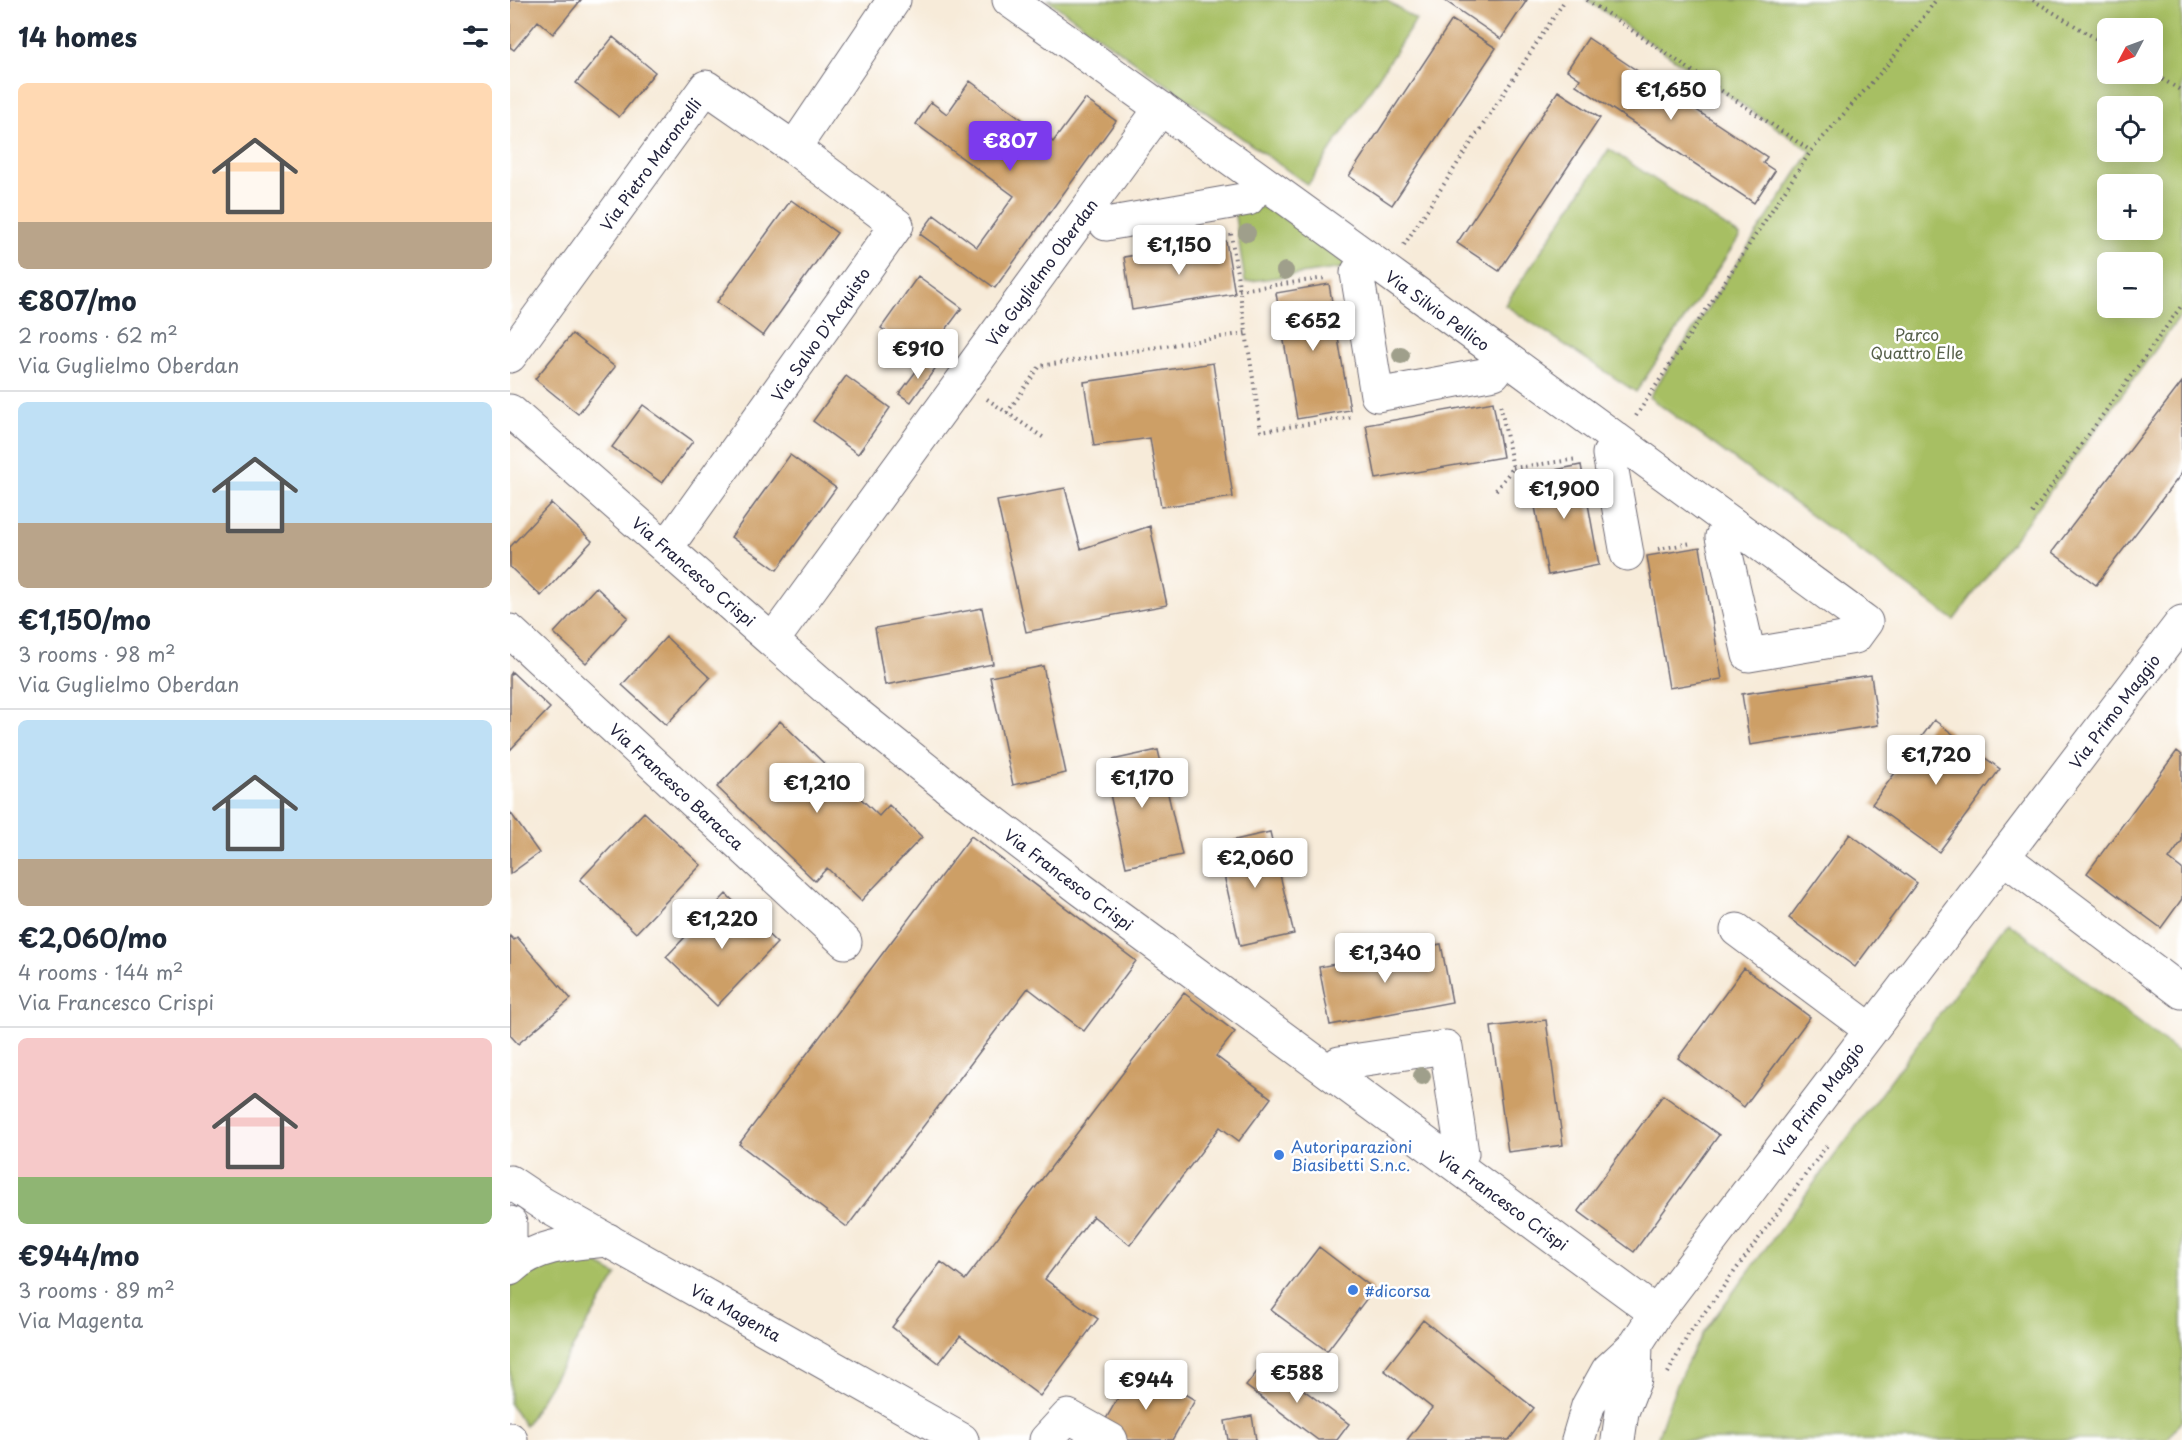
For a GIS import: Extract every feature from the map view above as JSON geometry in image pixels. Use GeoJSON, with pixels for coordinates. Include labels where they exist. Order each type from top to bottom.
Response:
{"type":"FeatureCollection","features":[{"type":"Feature","properties":{"kind":"street"},"geometry":{"type":"LineString","coordinates":[[794,148],[894,0]]}},
{"type":"Feature","properties":{"kind":"street","name":"Via Silvio Pellico"},"geometry":{"type":"LineString","coordinates":[[1009,0],[1261,181],[1370,268],[1727,531],[1866,622],[1855,637],[1749,655],[1727,531]]}},
{"type":"Feature","properties":{"kind":"street","name":"Via Pietro Maroncelli"},"geometry":{"type":"LineString","coordinates":[[510,356],[706,87],[794,148]]}},
{"type":"Feature","properties":{"kind":"street","name":"Via Guglielmo Oberdan"},"geometry":{"type":"LineString","coordinates":[[772,640],[1161,108]]}},
{"type":"Feature","properties":{"kind":"street","name":"Via Salvo D'Acquisto"},"geometry":{"type":"LineString","coordinates":[[667,547],[897,225],[794,148]]}},
{"type":"Feature","properties":{"kind":"street"},"geometry":{"type":"LineString","coordinates":[[1106,224],[1248,199],[1261,181]]}},
{"type":"Feature","properties":{"kind":"street"},"geometry":{"type":"LineString","coordinates":[[1370,268],[1377,395],[1500,365]]}},
{"type":"Feature","properties":{"kind":"street","name":"Via Francesco Crispi"},"geometry":{"type":"LineString","coordinates":[[510,411],[843,703],[954,792],[1081,890],[1656,1313]]}},
{"type":"Feature","properties":{"kind":"street"},"geometry":{"type":"LineString","coordinates":[[1614,448],[1627,554]]}},
{"type":"Feature","properties":{"kind":"street","name":"Via Primo Maggio"},"geometry":{"type":"LineString","coordinates":[[1578,1440],[1588,1406],[1608,1370],[1636,1344],[1656,1313],[2182,622]]}},
{"type":"Feature","properties":{"kind":"street","name":"Via Francesco Baracca"},"geometry":{"type":"LineString","coordinates":[[510,631],[845,942]]}},
{"type":"Feature","properties":{"kind":"street"},"geometry":{"type":"LineString","coordinates":[[2003,857],[2182,992]]}},
{"type":"Feature","properties":{"kind":"street"},"geometry":{"type":"LineString","coordinates":[[1737,930],[1872,1030]]}},
{"type":"Feature","properties":{"kind":"street"},"geometry":{"type":"LineString","coordinates":[[1332,1074],[1339,1063],[1446,1047],[1462,1153],[1453,1163]]}},
{"type":"Feature","properties":{"kind":"street","name":"Via Magenta"},"geometry":{"type":"LineString","coordinates":[[510,1182],[543,1204],[962,1440]]}},
{"type":"Feature","properties":{"kind":"street"},"geometry":{"type":"LineString","coordinates":[[510,1223],[510,1239]]}},
{"type":"Feature","properties":{"kind":"street"},"geometry":{"type":"LineString","coordinates":[[510,1269],[533,1254],[555,1246],[608,1240]]}},
{"type":"Feature","properties":{"kind":"street"},"geometry":{"type":"LineString","coordinates":[[1618,1440],[1622,1413],[1635,1379],[1636,1344]]}},
{"type":"Feature","properties":{"kind":"street"},"geometry":{"type":"LineString","coordinates":[[1046,1440],[1068,1416],[1111,1440]]}},
{"type":"Feature","properties":{"kind":"path"},"geometry":{"type":"LineString","coordinates":[[1239,290],[1370,268],[1565,0]]}},
{"type":"Feature","properties":{"kind":"path"},"geometry":{"type":"LineString","coordinates":[[1587,0],[1811,151]]}},
{"type":"Feature","properties":{"kind":"path"},"geometry":{"type":"LineString","coordinates":[[1496,490],[1513,468],[1614,448],[1811,151],[1889,63],[1936,0]]}},
{"type":"Feature","properties":{"kind":"path"},"geometry":{"type":"LineString","coordinates":[[2033,0],[2097,39]]}},
{"type":"Feature","properties":{"kind":"path"},"geometry":{"type":"LineString","coordinates":[[2163,80],[2182,91]]}},
{"type":"Feature","properties":{"kind":"path"},"geometry":{"type":"LineString","coordinates":[[1226,204],[1261,431],[1360,416],[1377,395]]}},
{"type":"Feature","properties":{"kind":"path"},"geometry":{"type":"LineString","coordinates":[[2032,513],[2182,305]]}},
{"type":"Feature","properties":{"kind":"path"},"geometry":{"type":"LineString","coordinates":[[1007,412],[1040,366],[1246,333]]}},
{"type":"Feature","properties":{"kind":"path"},"geometry":{"type":"LineString","coordinates":[[1500,365],[1513,468]]}},
{"type":"Feature","properties":{"kind":"path"},"geometry":{"type":"LineString","coordinates":[[961,382],[1044,438]]}},
{"type":"Feature","properties":{"kind":"path"},"geometry":{"type":"LineString","coordinates":[[1627,554],[1727,531]]}},
{"type":"Feature","properties":{"kind":"path"},"geometry":{"type":"LineString","coordinates":[[1666,1375],[1688,1335],[1835,1135]]}},
{"type":"Feature","properties":{"kind":"green space"},"geometry":{"type":"Polygon","coordinates":[[[1048,0],[1386,0],[1416,20],[1308,185],[1048,0]]]}},
{"type":"Feature","properties":{"kind":"green space","name":"Parco Quattro Elle"},"geometry":{"type":"Polygon","coordinates":[[[1587,0],[2182,0],[2182,314],[1954,620],[1649,397],[1811,151],[1587,0]]]}},
{"type":"Feature","properties":{"kind":"green space"},"geometry":{"type":"Polygon","coordinates":[[[1609,149],[1740,236],[1636,392],[1505,305],[1609,149]]]}},
{"type":"Feature","properties":{"kind":"green space"},"geometry":{"type":"Polygon","coordinates":[[[1267,206],[1350,267],[1245,282],[1234,210],[1267,206]]]}},
{"type":"Feature","properties":{"kind":"green space"},"geometry":{"type":"Polygon","coordinates":[[[2008,922],[2182,1055],[2182,1419],[2167,1440],[1657,1440],[1677,1385],[1703,1333],[2008,922]]]}},
{"type":"Feature","properties":{"kind":"green space"},"geometry":{"type":"Polygon","coordinates":[[[585,1260],[617,1275],[525,1426],[510,1404],[510,1287],[527,1273],[544,1265],[585,1260]]]}},
{"type":"Feature","properties":{"kind":"building"},"geometry":{"type":"Polygon","coordinates":[[[510,0],[581,0],[553,34],[538,21],[514,50],[510,47],[510,0]]]}},
{"type":"Feature","properties":{"kind":"building"},"geometry":{"type":"Polygon","coordinates":[[[1444,0],[1527,0],[1501,39],[1444,0]]]}},
{"type":"Feature","properties":{"kind":"building"},"geometry":{"type":"Polygon","coordinates":[[[1452,20],[1496,48],[1392,205],[1349,176],[1452,20]]]}},
{"type":"Feature","properties":{"kind":"building"},"geometry":{"type":"Polygon","coordinates":[[[613,37],[655,72],[619,117],[576,83],[613,37]]]}},
{"type":"Feature","properties":{"kind":"building"},"geometry":{"type":"Polygon","coordinates":[[[1588,38],[1767,157],[1763,163],[1775,171],[1754,203],[1576,85],[1580,79],[1567,70],[1588,38]]]}},
{"type":"Feature","properties":{"kind":"building"},"geometry":{"type":"Polygon","coordinates":[[[970,81],[1053,142],[1085,99],[1116,121],[995,288],[920,234],[934,215],[977,247],[1014,196],[916,124],[931,102],[947,114],[970,81]]]}},
{"type":"Feature","properties":{"kind":"building"},"geometry":{"type":"Polygon","coordinates":[[[1558,91],[1600,118],[1499,271],[1457,243],[1558,91]]]}},
{"type":"Feature","properties":{"kind":"building"},"geometry":{"type":"Polygon","coordinates":[[[791,200],[837,233],[763,336],[717,302],[791,200]]]}},
{"type":"Feature","properties":{"kind":"building"},"geometry":{"type":"Polygon","coordinates":[[[1226,241],[1235,294],[1132,310],[1124,257],[1226,241]]]}},
{"type":"Feature","properties":{"kind":"building"},"geometry":{"type":"Polygon","coordinates":[[[918,276],[962,308],[924,359],[881,328],[918,276]]]}},
{"type":"Feature","properties":{"kind":"building"},"geometry":{"type":"Polygon","coordinates":[[[1329,284],[1350,410],[1297,419],[1276,293],[1329,284]]]}},
{"type":"Feature","properties":{"kind":"building"},"geometry":{"type":"Polygon","coordinates":[[[572,334],[615,367],[578,414],[535,379],[572,334]]]}},
{"type":"Feature","properties":{"kind":"building"},"geometry":{"type":"Polygon","coordinates":[[[926,358],[937,366],[911,402],[899,394],[926,358]]]}},
{"type":"Feature","properties":{"kind":"building"},"geometry":{"type":"Polygon","coordinates":[[[1213,363],[1233,497],[1161,507],[1150,438],[1094,446],[1084,382],[1213,363]]]}},
{"type":"Feature","properties":{"kind":"building"},"geometry":{"type":"Polygon","coordinates":[[[846,376],[890,408],[858,454],[813,421],[846,376]]]}},
{"type":"Feature","properties":{"kind":"building"},"geometry":{"type":"Polygon","coordinates":[[[2182,382],[2182,473],[2096,585],[2052,552],[2182,382]]]}},
{"type":"Feature","properties":{"kind":"building"},"geometry":{"type":"Polygon","coordinates":[[[1493,402],[1503,457],[1376,479],[1366,425],[1493,402]]]}},
{"type":"Feature","properties":{"kind":"building"},"geometry":{"type":"Polygon","coordinates":[[[643,405],[693,441],[662,483],[612,447],[643,405]]]}},
{"type":"Feature","properties":{"kind":"building"},"geometry":{"type":"Polygon","coordinates":[[[790,455],[836,488],[777,570],[731,537],[790,455]]]}},
{"type":"Feature","properties":{"kind":"building"},"geometry":{"type":"Polygon","coordinates":[[[1581,465],[1599,565],[1548,575],[1529,475],[1581,465]]]}},
{"type":"Feature","properties":{"kind":"building"},"geometry":{"type":"Polygon","coordinates":[[[1065,488],[1081,549],[1150,526],[1167,605],[1026,632],[997,501],[1065,488]]]}},
{"type":"Feature","properties":{"kind":"building"},"geometry":{"type":"Polygon","coordinates":[[[551,503],[592,541],[541,596],[510,567],[510,547],[551,503]]]}},
{"type":"Feature","properties":{"kind":"building"},"geometry":{"type":"Polygon","coordinates":[[[1700,547],[1722,679],[1669,688],[1647,556],[1700,547]]]}},
{"type":"Feature","properties":{"kind":"building"},"geometry":{"type":"Polygon","coordinates":[[[596,587],[628,617],[586,663],[554,633],[596,587]]]}},
{"type":"Feature","properties":{"kind":"building"},"geometry":{"type":"Polygon","coordinates":[[[982,608],[993,664],[885,685],[875,628],[982,608]]]}},
{"type":"Feature","properties":{"kind":"building"},"geometry":{"type":"Polygon","coordinates":[[[666,637],[710,678],[666,725],[622,685],[666,637]]]}},
{"type":"Feature","properties":{"kind":"building"},"geometry":{"type":"Polygon","coordinates":[[[1043,666],[1066,773],[1013,785],[990,677],[1043,666]]]}},
{"type":"Feature","properties":{"kind":"building"},"geometry":{"type":"Polygon","coordinates":[[[512,672],[550,708],[510,750],[510,675],[512,672]]]}},
{"type":"Feature","properties":{"kind":"building"},"geometry":{"type":"Polygon","coordinates":[[[1871,675],[1878,725],[1750,745],[1742,694],[1871,675]]]}},
{"type":"Feature","properties":{"kind":"building"},"geometry":{"type":"Polygon","coordinates":[[[1934,720],[2000,769],[1939,852],[1872,804],[1934,720]]]}},
{"type":"Feature","properties":{"kind":"building"},"geometry":{"type":"Polygon","coordinates":[[[780,721],[879,816],[889,805],[922,837],[861,901],[827,868],[815,881],[717,787],[780,721]]]}},
{"type":"Feature","properties":{"kind":"building"},"geometry":{"type":"Polygon","coordinates":[[[1158,750],[1182,855],[1126,867],[1103,762],[1158,750]]]}},
{"type":"Feature","properties":{"kind":"building"},"geometry":{"type":"Polygon","coordinates":[[[2177,751],[2182,755],[2182,841],[2169,859],[2182,869],[2182,899],[2161,928],[2087,873],[2177,751]]]}},
{"type":"Feature","properties":{"kind":"building"},"geometry":{"type":"Polygon","coordinates":[[[510,812],[539,853],[510,874],[510,812]]]}},
{"type":"Feature","properties":{"kind":"building"},"geometry":{"type":"Polygon","coordinates":[[[644,812],[701,865],[636,933],[580,880],[644,812]]]}},
{"type":"Feature","properties":{"kind":"building"},"geometry":{"type":"Polygon","coordinates":[[[1270,832],[1294,934],[1240,946],[1217,844],[1270,832]]]}},
{"type":"Feature","properties":{"kind":"building"},"geometry":{"type":"Polygon","coordinates":[[[1850,834],[1917,883],[1855,967],[1789,918],[1850,834]]]}},
{"type":"Feature","properties":{"kind":"building"},"geometry":{"type":"Polygon","coordinates":[[[971,836],[1136,961],[1084,1031],[1028,988],[847,1227],[739,1144],[971,836]]]}},
{"type":"Feature","properties":{"kind":"building"},"geometry":{"type":"Polygon","coordinates":[[[726,894],[777,943],[717,1006],[666,957],[726,894]]]}},
{"type":"Feature","properties":{"kind":"building"},"geometry":{"type":"Polygon","coordinates":[[[510,936],[514,940],[517,937],[571,999],[518,1044],[510,1035],[510,936]]]}},
{"type":"Feature","properties":{"kind":"building"},"geometry":{"type":"Polygon","coordinates":[[[1441,944],[1452,1002],[1330,1025],[1319,967],[1441,944]]]}},
{"type":"Feature","properties":{"kind":"building"},"geometry":{"type":"Polygon","coordinates":[[[1744,968],[1810,1017],[1744,1107],[1678,1058],[1744,968]]]}},
{"type":"Feature","properties":{"kind":"building"},"geometry":{"type":"Polygon","coordinates":[[[1184,993],[1235,1032],[1216,1056],[1271,1098],[1239,1141],[1220,1127],[1130,1245],[1093,1216],[1045,1279],[1098,1319],[1040,1396],[960,1336],[939,1363],[892,1327],[941,1262],[965,1280],[1184,993]]]}},
{"type":"Feature","properties":{"kind":"building"},"geometry":{"type":"Polygon","coordinates":[[[1546,1020],[1563,1145],[1508,1152],[1491,1027],[1546,1020]]]}},
{"type":"Feature","properties":{"kind":"building"},"geometry":{"type":"Polygon","coordinates":[[[1663,1095],[1719,1135],[1634,1252],[1578,1211],[1663,1095]]]}},
{"type":"Feature","properties":{"kind":"building"},"geometry":{"type":"Polygon","coordinates":[[[1319,1247],[1374,1289],[1327,1351],[1271,1310],[1319,1247]]]}},
{"type":"Feature","properties":{"kind":"building"},"geometry":{"type":"Polygon","coordinates":[[[1423,1320],[1534,1408],[1509,1440],[1407,1440],[1432,1408],[1384,1370],[1423,1320]]]}},
{"type":"Feature","properties":{"kind":"building"},"geometry":{"type":"Polygon","coordinates":[[[1265,1361],[1349,1424],[1337,1440],[1318,1440],[1246,1386],[1265,1361]]]}},
{"type":"Feature","properties":{"kind":"building"},"geometry":{"type":"Polygon","coordinates":[[[1136,1366],[1195,1400],[1172,1440],[1094,1440],[1136,1366]]]}},
{"type":"Feature","properties":{"kind":"building"},"geometry":{"type":"Polygon","coordinates":[[[1252,1416],[1256,1440],[1228,1440],[1225,1421],[1252,1416]]]}},
{"type":"Feature","properties":{"kind":"place","name":"Autoriparazioni Biasibetti S.n.c."},"geometry":{"type":"Point","coordinates":[1279,1155]}},
{"type":"Feature","properties":{"kind":"place","name":"#dicorsa"},"geometry":{"type":"Point","coordinates":[1353,1290]}}]}
